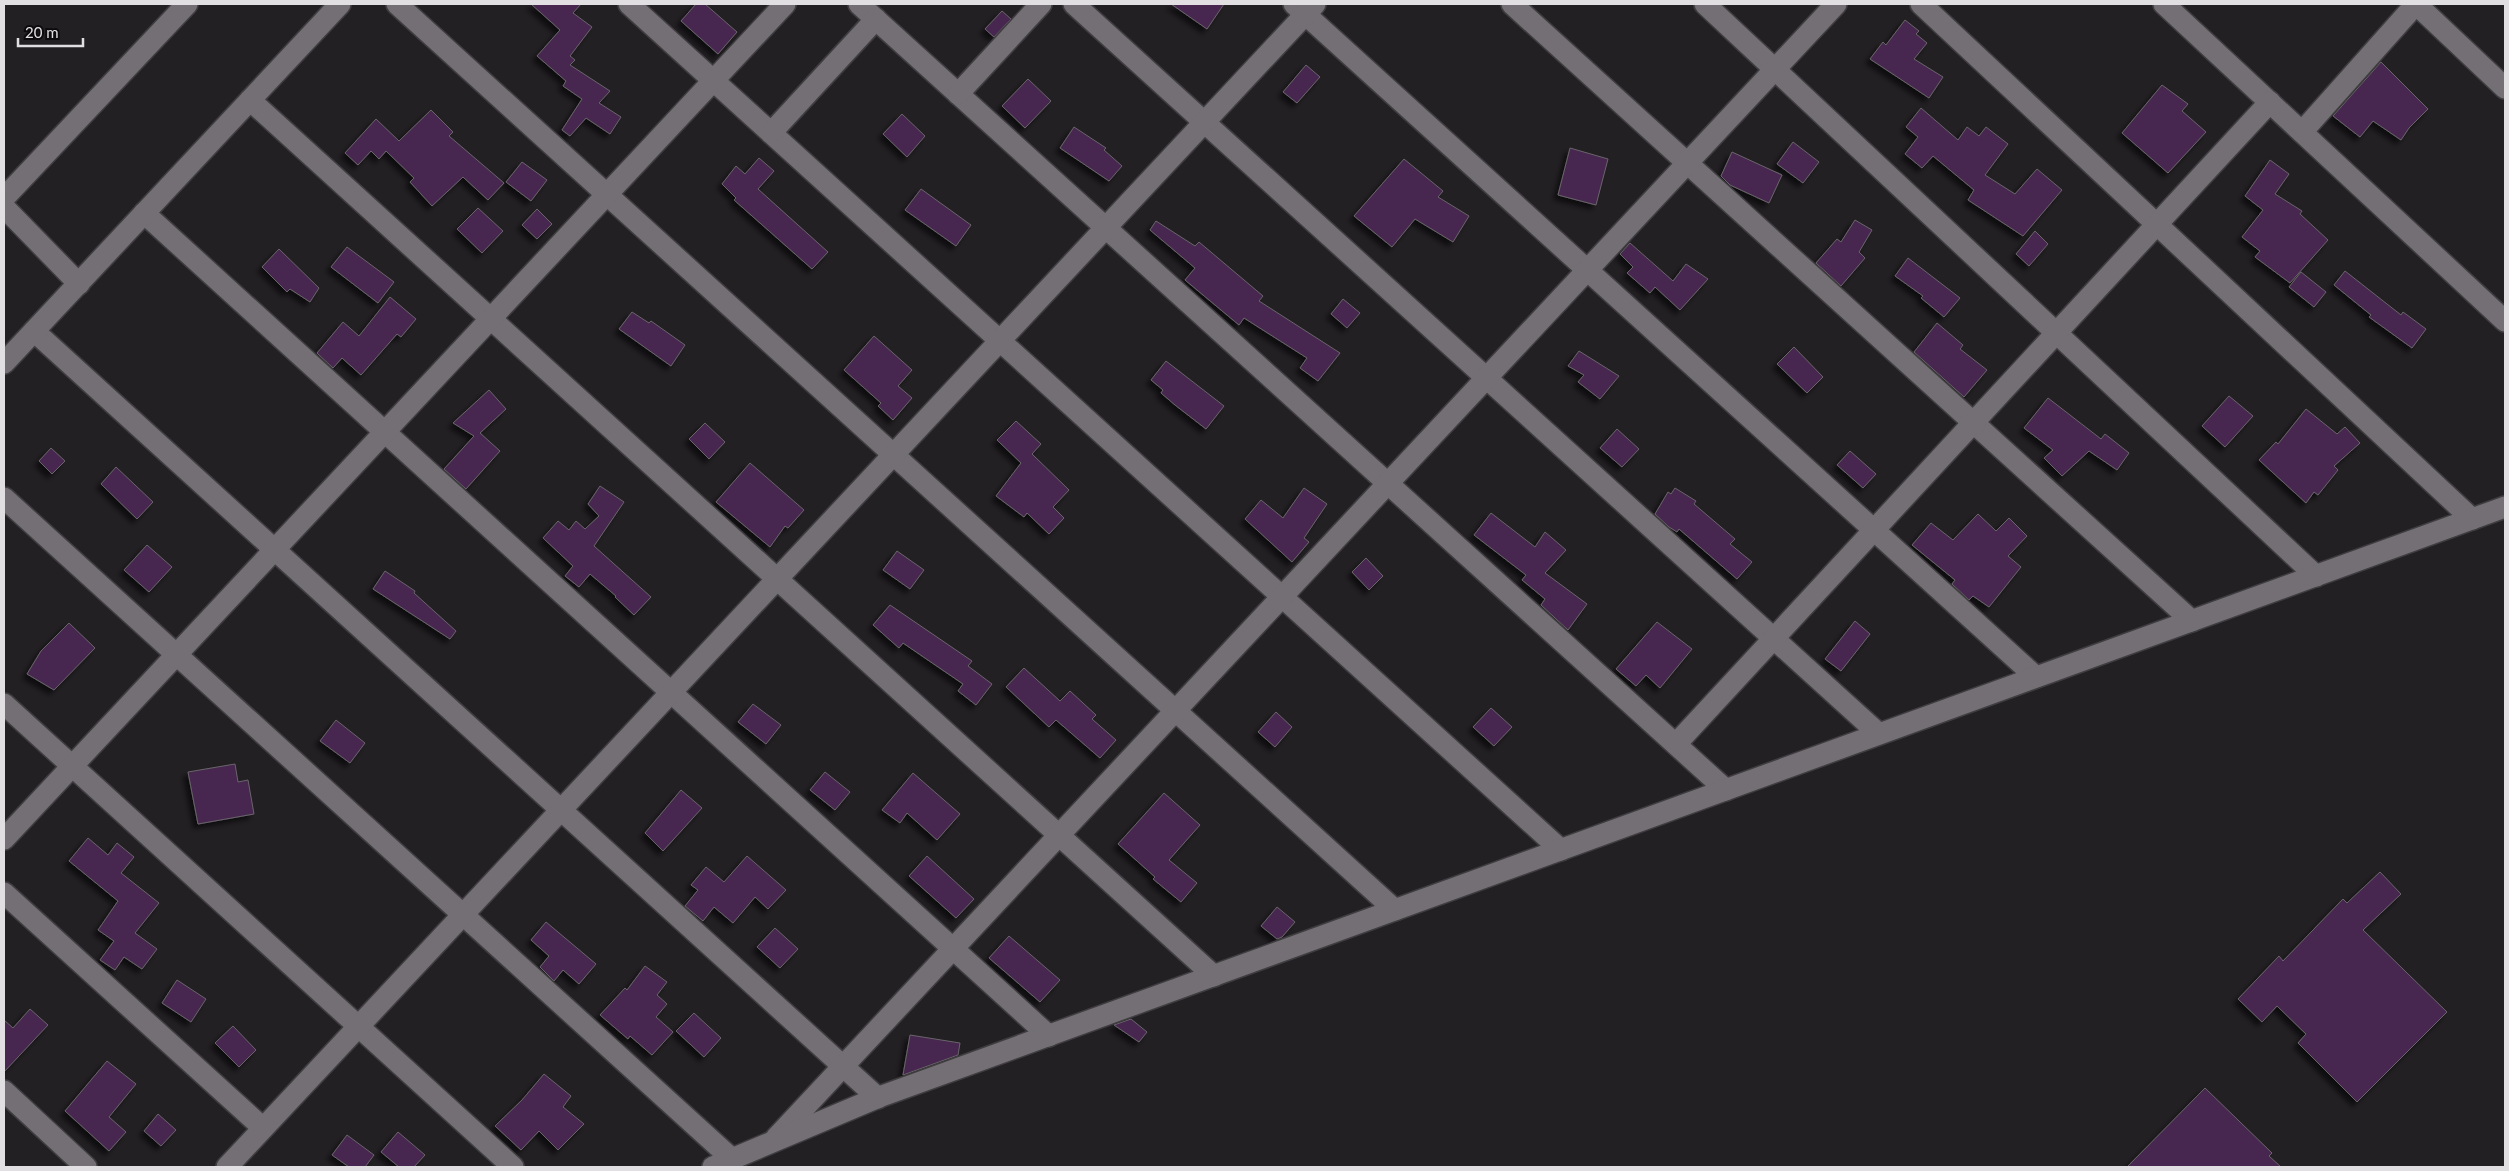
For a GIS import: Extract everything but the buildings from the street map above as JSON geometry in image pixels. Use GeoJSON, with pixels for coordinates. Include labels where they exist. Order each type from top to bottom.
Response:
{"type":"FeatureCollection","features":[{"type":"Feature","properties":{"kind":"street"},"geometry":{"type":"LineString","coordinates":[[4,198],[187,4]]}},
{"type":"Feature","properties":{"kind":"street"},"geometry":{"type":"LineString","coordinates":[[4,363],[340,4]]}},
{"type":"Feature","properties":{"kind":"street"},"geometry":{"type":"LineString","coordinates":[[397,4],[1395,910]]}},
{"type":"Feature","properties":{"kind":"street"},"geometry":{"type":"LineString","coordinates":[[629,4],[1561,850]]}},
{"type":"Feature","properties":{"kind":"street"},"geometry":{"type":"LineString","coordinates":[[4,839],[785,4]]}},
{"type":"Feature","properties":{"kind":"street"},"geometry":{"type":"LineString","coordinates":[[859,4],[1726,790]]}},
{"type":"Feature","properties":{"kind":"street"},"geometry":{"type":"LineString","coordinates":[[958,94],[1041,4]]}},
{"type":"Feature","properties":{"kind":"street"},"geometry":{"type":"LineString","coordinates":[[1074,4],[1879,734]]}},
{"type":"Feature","properties":{"kind":"street"},"geometry":{"type":"LineString","coordinates":[[1512,4],[2192,621]]}},
{"type":"Feature","properties":{"kind":"street"},"geometry":{"type":"LineString","coordinates":[[1704,4],[2316,576]]}},
{"type":"Feature","properties":{"kind":"street"},"geometry":{"type":"LineString","coordinates":[[772,1143],[1836,4]]}},
{"type":"Feature","properties":{"kind":"street"},"geometry":{"type":"LineString","coordinates":[[1921,4],[2472,520]]}},
{"type":"Feature","properties":{"kind":"street"},"geometry":{"type":"LineString","coordinates":[[2164,4],[2505,321]]}},
{"type":"Feature","properties":{"kind":"street"},"geometry":{"type":"LineString","coordinates":[[2302,132],[2416,4],[2505,88]]}},
{"type":"Feature","properties":{"kind":"street"},"geometry":{"type":"LineString","coordinates":[[227,1167],[1106,228],[1204,122],[1305,7],[1588,270],[2036,677]]}},
{"type":"Feature","properties":{"kind":"street"},"geometry":{"type":"LineString","coordinates":[[771,133],[876,19]]}},
{"type":"Feature","properties":{"kind":"street"},"geometry":{"type":"LineString","coordinates":[[250,100],[1214,976]]}},
{"type":"Feature","properties":{"kind":"street"},"geometry":{"type":"LineString","coordinates":[[1676,744],[2270,102]]}},
{"type":"Feature","properties":{"kind":"street"},"geometry":{"type":"LineString","coordinates":[[4,207],[78,284]]}},
{"type":"Feature","properties":{"kind":"street"},"geometry":{"type":"LineString","coordinates":[[144,213],[1049,1036]]}},
{"type":"Feature","properties":{"kind":"street"},"geometry":{"type":"LineString","coordinates":[[34,331],[878,1098]]}},
{"type":"Feature","properties":{"kind":"street"},"geometry":{"type":"LineString","coordinates":[[4,498],[463,915],[722,1163],[878,1098],[2505,507]]}},
{"type":"Feature","properties":{"kind":"street"},"geometry":{"type":"LineString","coordinates":[[4,704],[513,1167]]}},
{"type":"Feature","properties":{"kind":"street"},"geometry":{"type":"LineString","coordinates":[[4,893],[264,1128]]}},
{"type":"Feature","properties":{"kind":"street"},"geometry":{"type":"LineString","coordinates":[[4,1091],[86,1167]]}}]}
